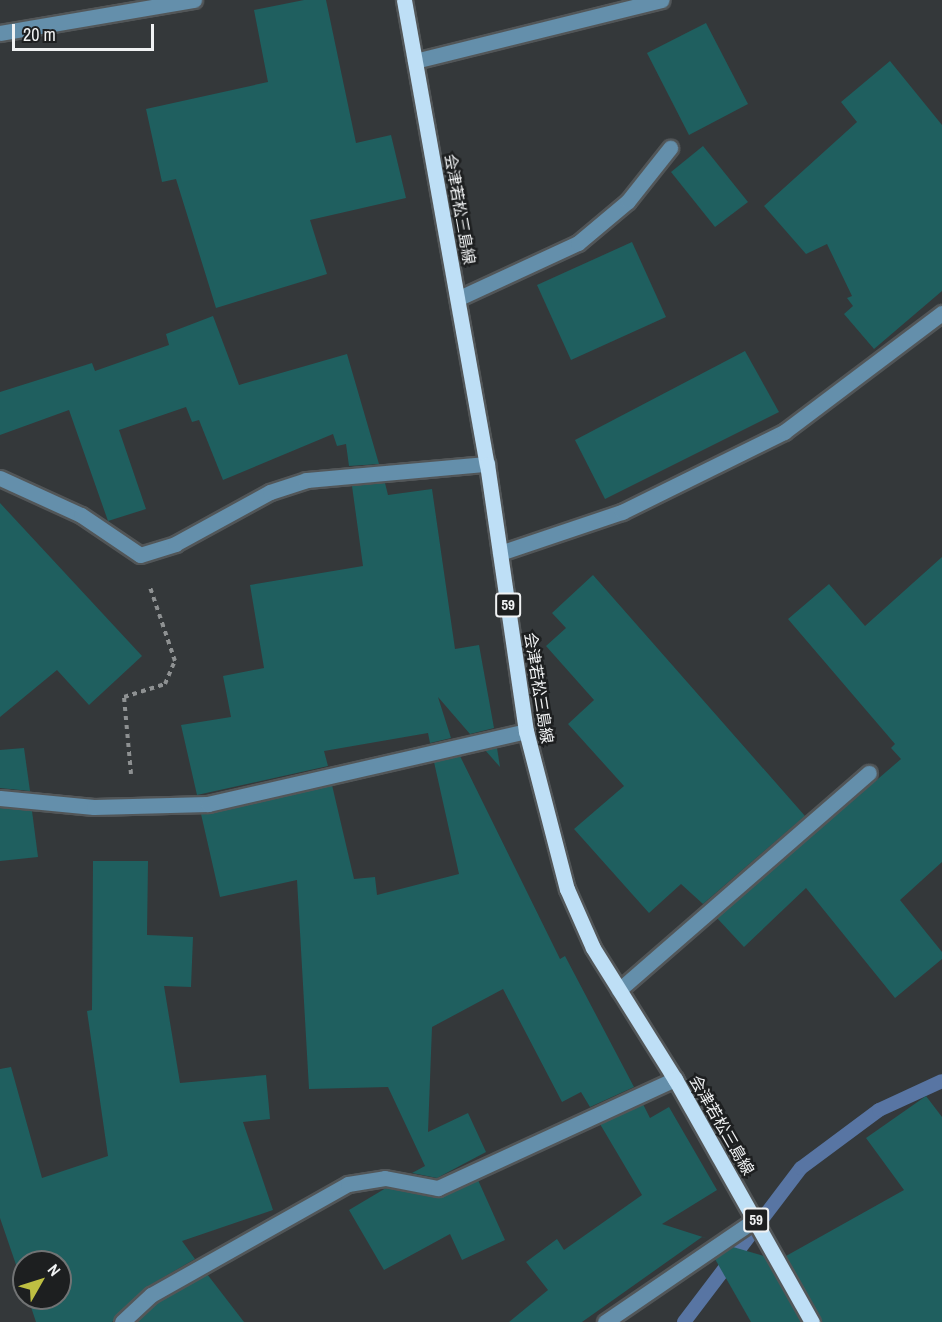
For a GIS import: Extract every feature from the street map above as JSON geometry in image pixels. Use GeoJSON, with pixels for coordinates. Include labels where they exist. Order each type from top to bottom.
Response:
{"type":"FeatureCollection","features":[{"type":"Feature","properties":{"kind":"main road","name":"会津若松三島線"},"geometry":{"type":"LineString","coordinates":[[404,0],[487,464],[526,731],[577,919],[727,1168],[812,1322]]}},
{"type":"Feature","properties":{"kind":"street"},"geometry":{"type":"LineString","coordinates":[[0,33],[194,0]]}},
{"type":"Feature","properties":{"kind":"street"},"geometry":{"type":"LineString","coordinates":[[415,61],[662,0]]}},
{"type":"Feature","properties":{"kind":"street"},"geometry":{"type":"LineString","coordinates":[[459,298],[578,243],[628,201],[670,148]]}},
{"type":"Feature","properties":{"kind":"street"},"geometry":{"type":"LineString","coordinates":[[500,553],[622,512],[784,432],[942,313]]}},
{"type":"Feature","properties":{"kind":"street"},"geometry":{"type":"LineString","coordinates":[[0,478],[81,515],[140,555],[175,544],[270,492],[306,480],[487,464]]}},
{"type":"Feature","properties":{"kind":"street"},"geometry":{"type":"LineString","coordinates":[[0,798],[134,808],[208,804],[526,731]]}},
{"type":"Feature","properties":{"kind":"street"},"geometry":{"type":"LineString","coordinates":[[619,990],[869,773]]}},
{"type":"Feature","properties":{"kind":"street"},"geometry":{"type":"LineString","coordinates":[[122,1322],[151,1295],[348,1184],[385,1178],[438,1188],[675,1079]]}},
{"type":"Feature","properties":{"kind":"street"},"geometry":{"type":"LineString","coordinates":[[605,1322],[756,1219]]}},
{"type":"Feature","properties":{"kind":"path"},"geometry":{"type":"LineString","coordinates":[[134,808],[124,697],[165,684],[175,662],[140,555]]}},
{"type":"Feature","properties":{"kind":"building"},"geometry":{"type":"Polygon","coordinates":[[[304,0],[326,0],[356,143],[391,135],[406,198],[310,220],[327,274],[216,308],[176,179],[162,182],[146,109],[268,82],[254,10],[304,0]]]}},
{"type":"Feature","properties":{"kind":"building"},"geometry":{"type":"Polygon","coordinates":[[[706,23],[748,104],[689,135],[647,53],[706,23]]]}},
{"type":"Feature","properties":{"kind":"building"},"geometry":{"type":"Polygon","coordinates":[[[890,61],[942,125],[942,291],[874,349],[844,314],[853,306],[847,298],[852,296],[827,244],[806,254],[764,206],[857,122],[841,102],[890,61]]]}},
{"type":"Feature","properties":{"kind":"building"},"geometry":{"type":"Polygon","coordinates":[[[703,146],[748,202],[715,227],[671,172],[703,146]]]}},
{"type":"Feature","properties":{"kind":"building"},"geometry":{"type":"Polygon","coordinates":[[[632,242],[666,317],[571,360],[537,285],[632,242]]]}},
{"type":"Feature","properties":{"kind":"building"},"geometry":{"type":"Polygon","coordinates":[[[213,316],[239,385],[347,354],[379,464],[349,466],[346,444],[337,446],[333,434],[223,480],[199,420],[192,422],[186,407],[119,430],[146,509],[108,521],[69,410],[0,435],[0,392],[92,363],[95,371],[169,345],[166,334],[213,316]]]}},
{"type":"Feature","properties":{"kind":"building"},"geometry":{"type":"Polygon","coordinates":[[[745,351],[779,412],[605,499],[575,440],[745,351]]]}},
{"type":"Feature","properties":{"kind":"building"},"geometry":{"type":"Polygon","coordinates":[[[385,483],[388,495],[432,489],[455,649],[479,645],[494,728],[470,734],[438,697],[451,738],[430,743],[428,733],[324,751],[328,766],[197,795],[181,725],[231,717],[223,676],[264,668],[250,585],[363,566],[352,486],[385,483]]]}},
{"type":"Feature","properties":{"kind":"building"},"geometry":{"type":"Polygon","coordinates":[[[0,503],[142,656],[89,705],[57,670],[0,717],[0,503]]]}},
{"type":"Feature","properties":{"kind":"building"},"geometry":{"type":"Polygon","coordinates":[[[942,557],[942,862],[900,900],[942,952],[942,959],[895,998],[806,888],[744,947],[717,918],[901,759],[891,748],[895,744],[788,619],[829,584],[865,626],[942,557]]]}},
{"type":"Feature","properties":{"kind":"building"},"geometry":{"type":"Polygon","coordinates":[[[593,575],[805,816],[703,904],[681,884],[649,913],[574,829],[624,786],[568,724],[594,700],[546,646],[566,628],[552,613],[593,575]]]}},
{"type":"Feature","properties":{"kind":"building"},"geometry":{"type":"Polygon","coordinates":[[[24,748],[30,791],[0,788],[0,750],[24,748]]]}},
{"type":"Feature","properties":{"kind":"building"},"geometry":{"type":"Polygon","coordinates":[[[497,748],[500,767],[485,750],[497,748]]]}},
{"type":"Feature","properties":{"kind":"building"},"geometry":{"type":"Polygon","coordinates":[[[460,756],[560,959],[565,956],[634,1087],[590,1107],[581,1092],[562,1102],[503,989],[432,1027],[428,1132],[468,1113],[486,1152],[437,1178],[412,1173],[425,1166],[388,1087],[309,1089],[297,880],[220,897],[201,814],[332,785],[354,879],[375,877],[377,895],[459,874],[434,762],[460,756]]]}},
{"type":"Feature","properties":{"kind":"building"},"geometry":{"type":"Polygon","coordinates":[[[0,808],[32,811],[38,857],[0,861],[0,808]]]}},
{"type":"Feature","properties":{"kind":"building"},"geometry":{"type":"Polygon","coordinates":[[[93,861],[148,861],[147,935],[193,937],[191,987],[164,986],[180,1083],[266,1075],[270,1119],[243,1122],[273,1210],[182,1241],[195,1259],[145,1288],[112,1322],[36,1322],[32,1310],[72,1310],[72,1250],[12,1250],[12,1253],[0,1218],[0,1069],[11,1067],[42,1178],[108,1156],[87,1011],[92,1010],[93,861]]]}},
{"type":"Feature","properties":{"kind":"building"},"geometry":{"type":"Polygon","coordinates":[[[926,1096],[942,1117],[942,1322],[822,1322],[786,1256],[904,1190],[866,1138],[926,1096]]]}},
{"type":"Feature","properties":{"kind":"building"},"geometry":{"type":"Polygon","coordinates":[[[643,1104],[650,1118],[669,1107],[717,1190],[662,1224],[709,1239],[702,1237],[582,1322],[509,1322],[548,1290],[526,1262],[557,1239],[564,1250],[642,1195],[600,1124],[643,1104]]]}},
{"type":"Feature","properties":{"kind":"building"},"geometry":{"type":"Polygon","coordinates":[[[478,1180],[505,1240],[462,1260],[450,1234],[384,1270],[349,1210],[386,1188],[437,1198],[478,1180]]]}},
{"type":"Feature","properties":{"kind":"building"},"geometry":{"type":"Polygon","coordinates":[[[733,1247],[764,1256],[801,1322],[751,1322],[715,1259],[733,1247]]]}},
{"type":"Feature","properties":{"kind":"building"},"geometry":{"type":"Polygon","coordinates":[[[207,1274],[244,1322],[136,1322],[157,1303],[207,1274]]]}},
{"type":"Feature","properties":{"kind":"waterway"},"geometry":{"type":"LineString","coordinates":[[684,1322],[801,1168],[879,1110],[942,1081]]}}]}
